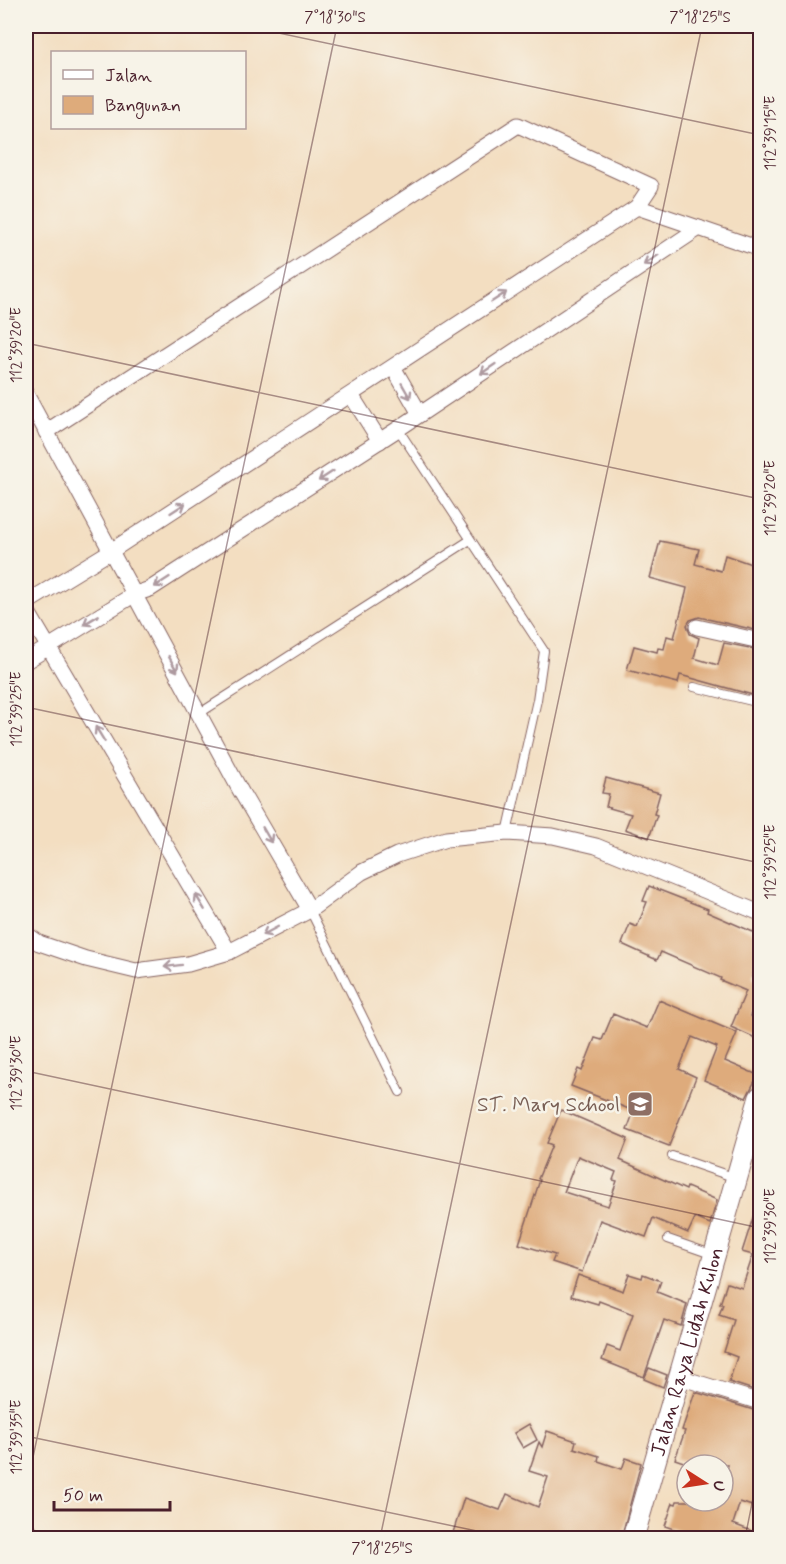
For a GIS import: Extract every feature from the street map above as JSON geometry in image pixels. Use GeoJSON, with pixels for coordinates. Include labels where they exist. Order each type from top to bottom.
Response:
{"type":"FeatureCollection","features":[{"type":"Feature","properties":{"kind":"main road","name":"Jalan Raya Lidah Kulon"},"geometry":{"type":"LineString","coordinates":[[633,1538],[760,1096]]}},
{"type":"Feature","properties":{"kind":"street"},"geometry":{"type":"LineString","coordinates":[[26,603],[111,551],[637,207],[651,186],[518,125],[46,432]]}},
{"type":"Feature","properties":{"kind":"street"},"geometry":{"type":"LineString","coordinates":[[637,207],[760,249]]}},
{"type":"Feature","properties":{"kind":"street"},"geometry":{"type":"LineString","coordinates":[[26,661],[135,594],[150,589],[380,441],[699,228]]}},
{"type":"Feature","properties":{"kind":"street"},"geometry":{"type":"LineString","coordinates":[[393,367],[420,414]]}},
{"type":"Feature","properties":{"kind":"street"},"geometry":{"type":"LineString","coordinates":[[26,394],[240,790],[310,910]]}},
{"type":"Feature","properties":{"kind":"street"},"geometry":{"type":"LineString","coordinates":[[351,394],[380,441]]}},
{"type":"Feature","properties":{"kind":"street"},"geometry":{"type":"LineString","coordinates":[[26,609],[230,952]]}},
{"type":"Feature","properties":{"kind":"street"},"geometry":{"type":"LineString","coordinates":[[697,627],[760,641]]}},
{"type":"Feature","properties":{"kind":"street"},"geometry":{"type":"LineString","coordinates":[[26,934],[39,943],[86,959],[136,971],[188,964],[230,952],[310,910],[362,872],[397,855],[446,839],[507,833],[553,836],[596,846],[760,913]]}},
{"type":"Feature","properties":{"kind":"street"},"geometry":{"type":"LineString","coordinates":[[679,1377],[760,1402]]}},
{"type":"Feature","properties":{"kind":"lane"},"geometry":{"type":"LineString","coordinates":[[398,429],[544,651],[537,700],[507,833]]}},
{"type":"Feature","properties":{"kind":"lane"},"geometry":{"type":"LineString","coordinates":[[200,713],[470,540]]}},
{"type":"Feature","properties":{"kind":"lane"},"geometry":{"type":"LineString","coordinates":[[694,687],[760,703]]}},
{"type":"Feature","properties":{"kind":"lane"},"geometry":{"type":"LineString","coordinates":[[310,910],[400,1092]]}},
{"type":"Feature","properties":{"kind":"lane"},"geometry":{"type":"LineString","coordinates":[[672,1155],[736,1179]]}},
{"type":"Feature","properties":{"kind":"lane"},"geometry":{"type":"LineString","coordinates":[[668,1239],[714,1255]]}},
{"type":"Feature","properties":{"kind":"building"},"geometry":{"type":"Polygon","coordinates":[[[660,541],[699,549],[695,564],[721,571],[725,555],[760,567],[760,631],[699,617],[690,620],[687,625],[690,634],[699,638],[694,658],[718,665],[724,643],[760,650],[760,697],[680,675],[678,683],[627,670],[634,646],[657,652],[658,648],[664,649],[667,636],[674,638],[686,593],[687,588],[650,578],[660,541]]]}},
{"type":"Feature","properties":{"kind":"building"},"geometry":{"type":"Polygon","coordinates":[[[606,778],[660,793],[654,814],[657,815],[649,838],[625,829],[631,814],[606,807],[609,794],[602,793],[606,778]]]}},
{"type":"Feature","properties":{"kind":"building"},"geometry":{"type":"Polygon","coordinates":[[[649,886],[708,909],[707,912],[760,935],[760,958],[752,977],[760,981],[760,992],[750,1016],[760,1021],[760,1040],[731,1027],[746,991],[661,952],[657,960],[622,944],[630,924],[637,927],[647,902],[643,901],[649,886]]]}},
{"type":"Feature","properties":{"kind":"building"},"geometry":{"type":"Polygon","coordinates":[[[659,1000],[737,1033],[725,1061],[758,1075],[746,1098],[704,1080],[717,1047],[692,1037],[679,1069],[696,1077],[669,1146],[627,1130],[634,1111],[571,1086],[578,1069],[582,1071],[595,1038],[602,1040],[613,1014],[647,1028],[659,1000]]]}},
{"type":"Feature","properties":{"kind":"building"},"geometry":{"type":"Polygon","coordinates":[[[561,1110],[628,1139],[620,1160],[686,1190],[687,1187],[717,1200],[710,1224],[695,1218],[688,1233],[653,1218],[646,1237],[600,1220],[582,1272],[552,1262],[555,1255],[519,1244],[540,1180],[538,1179],[552,1145],[547,1143],[561,1110]],[[578,1156],[564,1192],[608,1206],[617,1181],[613,1180],[616,1172],[578,1156]]]}},
{"type":"Feature","properties":{"kind":"building"},"geometry":{"type":"Polygon","coordinates":[[[758,1202],[760,1203],[760,1339],[756,1352],[760,1353],[760,1392],[729,1382],[737,1357],[724,1352],[734,1320],[719,1315],[727,1283],[742,1288],[753,1255],[742,1252],[758,1202]]]}},
{"type":"Feature","properties":{"kind":"building"},"geometry":{"type":"Polygon","coordinates":[[[629,1274],[642,1278],[643,1274],[661,1281],[657,1292],[687,1304],[681,1326],[664,1320],[644,1377],[602,1360],[607,1346],[620,1351],[633,1314],[599,1301],[598,1304],[571,1296],[578,1275],[623,1291],[629,1274]]]}},
{"type":"Feature","properties":{"kind":"building"},"geometry":{"type":"Polygon","coordinates":[[[649,1368],[667,1375],[663,1387],[644,1379],[649,1368]]]}},
{"type":"Feature","properties":{"kind":"building"},"geometry":{"type":"Polygon","coordinates":[[[695,1392],[760,1412],[760,1492],[755,1507],[740,1502],[733,1524],[760,1534],[760,1539],[683,1539],[685,1533],[665,1526],[673,1503],[675,1504],[675,1513],[735,1513],[735,1453],[677,1453],[685,1431],[682,1430],[695,1392]]]}},
{"type":"Feature","properties":{"kind":"building"},"geometry":{"type":"Polygon","coordinates":[[[529,1424],[537,1440],[523,1448],[514,1433],[529,1424]]]}},
{"type":"Feature","properties":{"kind":"building"},"geometry":{"type":"Polygon","coordinates":[[[547,1431],[576,1441],[574,1448],[599,1456],[598,1461],[622,1469],[626,1458],[641,1463],[621,1539],[451,1539],[464,1498],[500,1510],[507,1494],[538,1507],[548,1477],[529,1471],[539,1442],[542,1447],[547,1431]]]}},
{"type":"Feature","properties":{"kind":"place","name":"ST. Mary School"},"geometry":{"type":"Point","coordinates":[640,1104]}}]}
